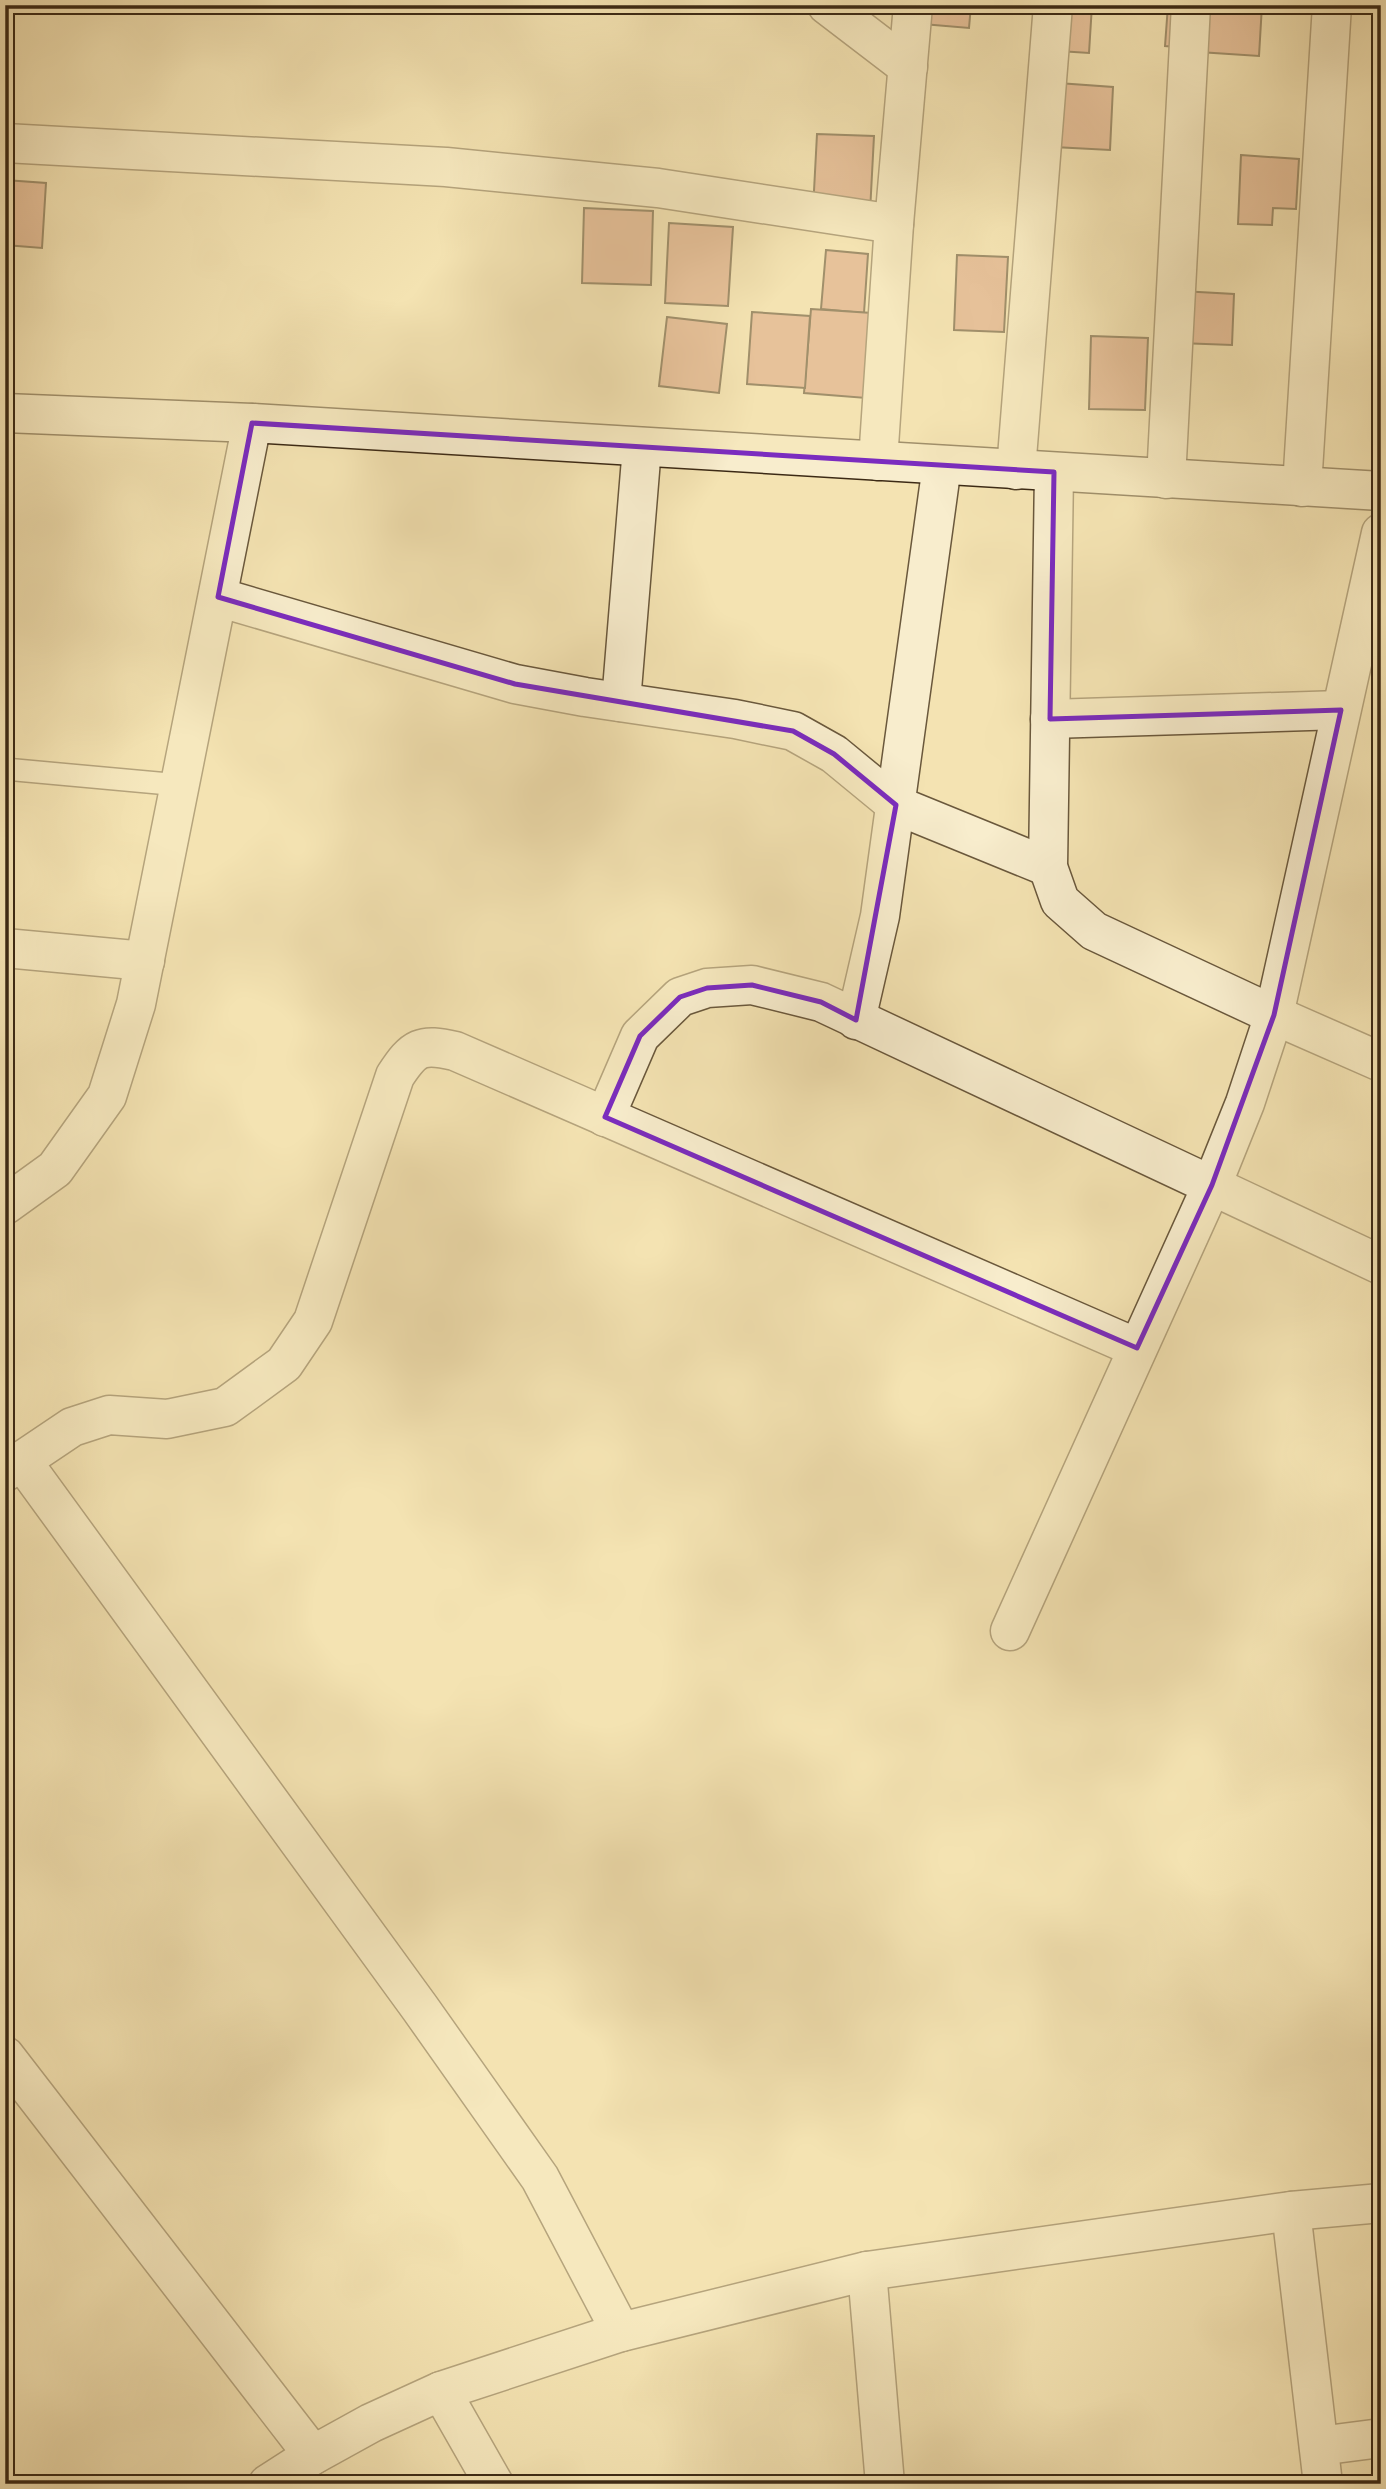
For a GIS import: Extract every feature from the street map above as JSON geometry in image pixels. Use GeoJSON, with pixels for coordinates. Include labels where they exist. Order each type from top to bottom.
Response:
{"type":"FeatureCollection","features":[{"type":"Feature","properties":{"kind":"street"},"geometry":{"type":"LineString","coordinates":[[827,5],[908,67]]}},
{"type":"Feature","properties":{"kind":"street"},"geometry":{"type":"LineString","coordinates":[[878,461],[894,224],[913,5]]}},
{"type":"Feature","properties":{"kind":"street"},"geometry":{"type":"LineString","coordinates":[[1016,470],[1053,5]]}},
{"type":"Feature","properties":{"kind":"street"},"geometry":{"type":"LineString","coordinates":[[1166,479],[1191,5]]}},
{"type":"Feature","properties":{"kind":"street"},"geometry":{"type":"LineString","coordinates":[[1302,486],[1332,5]]}},
{"type":"Feature","properties":{"kind":"street"},"geometry":{"type":"LineString","coordinates":[[5,143],[446,167],[658,188],[894,224]]}},
{"type":"Feature","properties":{"kind":"street"},"geometry":{"type":"LineString","coordinates":[[5,413],[252,423],[1381,491]]}},
{"type":"Feature","properties":{"kind":"street"},"geometry":{"type":"LineString","coordinates":[[5,1205],[55,1168],[107,1096],[136,1004],[252,423]]}},
{"type":"Feature","properties":{"kind":"street"},"geometry":{"type":"LineString","coordinates":[[621,702],[642,447]]}},
{"type":"Feature","properties":{"kind":"street"},"geometry":{"type":"LineString","coordinates":[[856,1020],[880,916],[942,465]]}},
{"type":"Feature","properties":{"kind":"street"},"geometry":{"type":"LineString","coordinates":[[1054,472],[1048,867],[1060,901],[1094,932],[1381,1062]]}},
{"type":"Feature","properties":{"kind":"street"},"geometry":{"type":"LineString","coordinates":[[1010,1630],[1212,1185],[1245,1103],[1273,1015],[1381,533]]}},
{"type":"Feature","properties":{"kind":"street"},"geometry":{"type":"LineString","coordinates":[[218,597],[515,684],[735,719],[793,731],[834,754],[896,806],[1048,867]]}},
{"type":"Feature","properties":{"kind":"street"},"geometry":{"type":"LineString","coordinates":[[1050,719],[1341,710]]}},
{"type":"Feature","properties":{"kind":"street"},"geometry":{"type":"LineString","coordinates":[[5,948],[145,961]]}},
{"type":"Feature","properties":{"kind":"street"},"geometry":{"type":"LineString","coordinates":[[605,1117],[640,1036],[680,997],[707,988],[752,985],[821,1002],[1381,1265]]}},
{"type":"Feature","properties":{"kind":"street"},"geometry":{"type":"LineString","coordinates":[[621,2332],[540,2178],[420,2008],[13,1466],[72,1427],[109,1415],[167,1419],[225,1407],[284,1364],[313,1321],[395,1076],[408,1056],[430,1045],[455,1051],[1137,1348]]}},
{"type":"Feature","properties":{"kind":"street"},"geometry":{"type":"LineString","coordinates":[[5,2056],[313,2455]]}},
{"type":"Feature","properties":{"kind":"street"},"geometry":{"type":"LineString","coordinates":[[268,2484],[371,2423],[441,2391],[621,2332],[867,2272],[1292,2211],[1381,2203]]}},
{"type":"Feature","properties":{"kind":"street"},"geometry":{"type":"LineString","coordinates":[[1292,2211],[1323,2484]]}},
{"type":"Feature","properties":{"kind":"street"},"geometry":{"type":"LineString","coordinates":[[867,2272],[885,2484]]}},
{"type":"Feature","properties":{"kind":"street"},"geometry":{"type":"LineString","coordinates":[[441,2391],[494,2484]]}},
{"type":"Feature","properties":{"kind":"street"},"geometry":{"type":"LineString","coordinates":[[1318,2446],[1381,2438]]}},
{"type":"Feature","properties":{"kind":"lane"},"geometry":{"type":"LineString","coordinates":[[5,769],[180,785]]}},
{"type":"Feature","properties":{"kind":"highlighted area"},"geometry":{"type":"Polygon","coordinates":[[[252,423],[1054,472],[1050,719],[1341,710],[1274,1015],[1212,1185],[1137,1348],[605,1117],[640,1036],[680,997],[707,988],[752,985],[821,1002],[856,1020],[896,805],[834,754],[793,731],[515,684],[218,597],[252,423]]]}},
{"type":"Feature","properties":{"kind":"building"},"geometry":{"type":"Polygon","coordinates":[[[912,5],[971,5],[969,28],[911,23],[912,5]]]}},
{"type":"Feature","properties":{"kind":"building"},"geometry":{"type":"Polygon","coordinates":[[[1062,5],[1092,5],[1089,53],[1059,51],[1062,5]]]}},
{"type":"Feature","properties":{"kind":"building"},"geometry":{"type":"Polygon","coordinates":[[[1168,5],[1192,5],[1189,48],[1165,46],[1168,5]]]}},
{"type":"Feature","properties":{"kind":"building"},"geometry":{"type":"Polygon","coordinates":[[[1202,5],[1262,5],[1259,56],[1199,52],[1202,5]]]}},
{"type":"Feature","properties":{"kind":"building"},"geometry":{"type":"Polygon","coordinates":[[[1058,83],[1113,87],[1110,150],[1054,147],[1058,83]]]}},
{"type":"Feature","properties":{"kind":"building"},"geometry":{"type":"Polygon","coordinates":[[[817,134],[874,136],[870,212],[813,210],[817,134]]]}},
{"type":"Feature","properties":{"kind":"building"},"geometry":{"type":"Polygon","coordinates":[[[1241,155],[1299,159],[1296,209],[1273,208],[1272,225],[1238,224],[1241,155]]]}},
{"type":"Feature","properties":{"kind":"building"},"geometry":{"type":"Polygon","coordinates":[[[5,180],[46,183],[42,248],[5,245],[5,180]]]}},
{"type":"Feature","properties":{"kind":"building"},"geometry":{"type":"Polygon","coordinates":[[[584,208],[653,211],[651,285],[582,283],[584,208]]]}},
{"type":"Feature","properties":{"kind":"building"},"geometry":{"type":"Polygon","coordinates":[[[669,223],[733,227],[728,306],[665,303],[669,223]]]}},
{"type":"Feature","properties":{"kind":"building"},"geometry":{"type":"Polygon","coordinates":[[[826,250],[868,254],[864,313],[821,309],[826,250]]]}},
{"type":"Feature","properties":{"kind":"building"},"geometry":{"type":"Polygon","coordinates":[[[957,255],[1008,257],[1004,332],[954,330],[957,255]]]}},
{"type":"Feature","properties":{"kind":"building"},"geometry":{"type":"Polygon","coordinates":[[[1181,291],[1234,294],[1232,345],[1179,343],[1181,291]]]}},
{"type":"Feature","properties":{"kind":"building"},"geometry":{"type":"Polygon","coordinates":[[[811,309],[872,313],[866,398],[804,393],[811,309]]]}},
{"type":"Feature","properties":{"kind":"building"},"geometry":{"type":"Polygon","coordinates":[[[752,312],[810,316],[805,388],[747,384],[752,312]]]}},
{"type":"Feature","properties":{"kind":"building"},"geometry":{"type":"Polygon","coordinates":[[[667,317],[727,324],[719,393],[659,386],[667,317]]]}},
{"type":"Feature","properties":{"kind":"building"},"geometry":{"type":"Polygon","coordinates":[[[1091,336],[1148,338],[1145,410],[1089,409],[1091,336]]]}}]}
